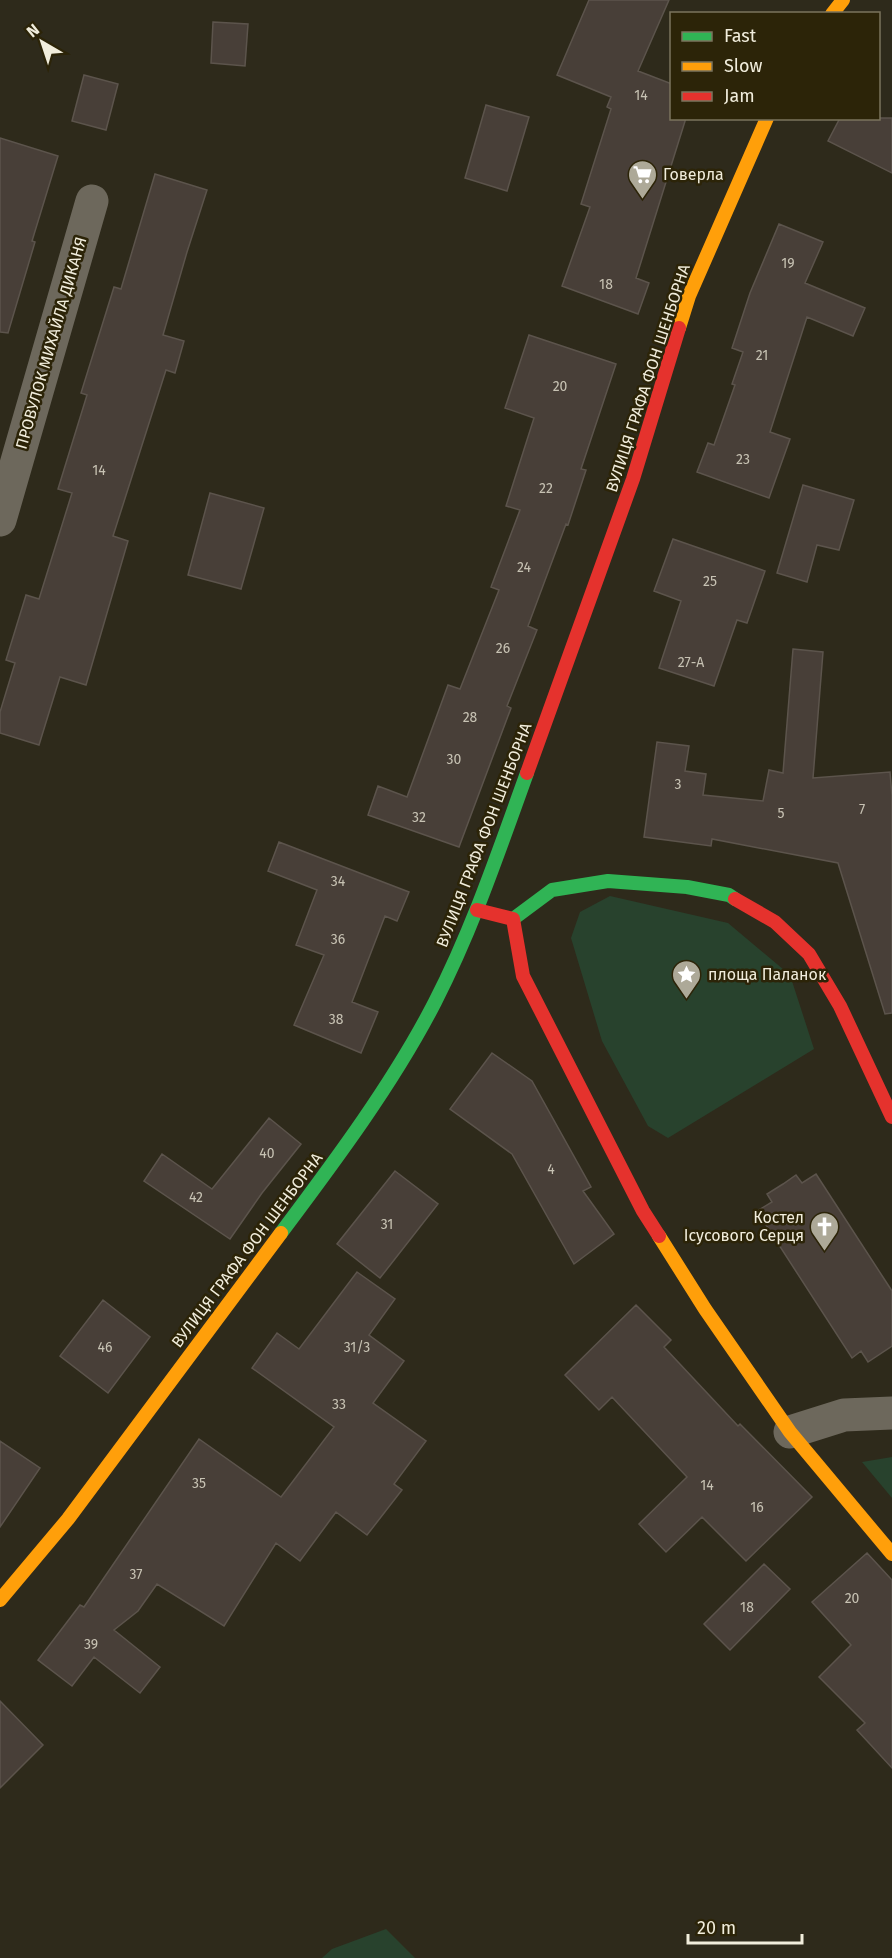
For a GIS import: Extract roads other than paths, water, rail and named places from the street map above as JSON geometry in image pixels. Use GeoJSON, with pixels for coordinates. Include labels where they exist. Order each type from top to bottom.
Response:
{"type":"FeatureCollection","features":[{"type":"Feature","properties":{"kind":"main road"},"geometry":{"type":"LineString","coordinates":[[834,12],[843,0]]}},
{"type":"Feature","properties":{"kind":"main road","name":"ВУЛИЦЯ ГРАФА ФОН ШЕНБОРНА"},"geometry":{"type":"LineString","coordinates":[[0,1600],[68,1519],[323,1176],[396,1069],[435,1002],[477,910],[633,479],[689,296],[766,120]]}},
{"type":"Feature","properties":{"kind":"main road"},"geometry":{"type":"LineString","coordinates":[[513,920],[552,890],[608,881],[687,886],[729,895],[775,922],[809,954],[840,1006],[892,1117]]}},
{"type":"Feature","properties":{"kind":"main road"},"geometry":{"type":"LineString","coordinates":[[477,910],[513,920]]}},
{"type":"Feature","properties":{"kind":"main road"},"geometry":{"type":"LineString","coordinates":[[513,920],[523,976],[643,1211],[705,1309],[790,1432],[892,1554]]}},
{"type":"Feature","properties":{"kind":"street","name":"ПРОВУЛОК МИХАЙЛА ДИКАНЯ"},"geometry":{"type":"LineString","coordinates":[[0,520],[92,201]]}},
{"type":"Feature","properties":{"kind":"street"},"geometry":{"type":"LineString","coordinates":[[790,1432],[844,1415],[892,1413]]}},
{"type":"Feature","properties":{"kind":"place","name":"Говерла"},"geometry":{"type":"Point","coordinates":[642,200]}},
{"type":"Feature","properties":{"kind":"place","name":"площа Паланок"},"geometry":{"type":"Point","coordinates":[687,1000]}},
{"type":"Feature","properties":{"kind":"place","name":"Костел Ісусового Серця"},"geometry":{"type":"Point","coordinates":[825,1252]}}]}
